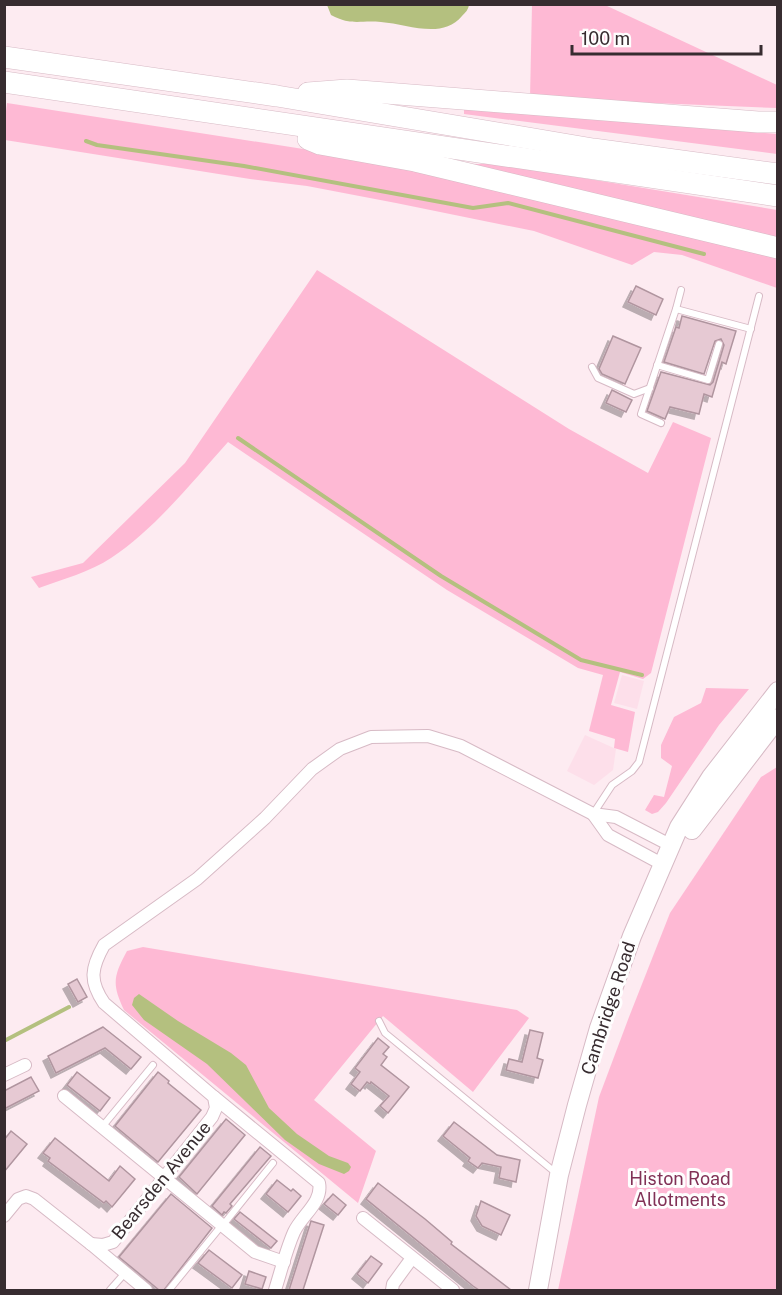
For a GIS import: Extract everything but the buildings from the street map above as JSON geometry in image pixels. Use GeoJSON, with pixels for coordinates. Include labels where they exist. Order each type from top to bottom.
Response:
{"type":"FeatureCollection","features":[{"type":"Feature","properties":{"kind":"highway"},"geometry":{"type":"LineString","coordinates":[[4,57],[277,96],[593,149],[777,174]]}},
{"type":"Feature","properties":{"kind":"highway"},"geometry":{"type":"LineString","coordinates":[[4,82],[777,196]]}},
{"type":"Feature","properties":{"kind":"highway"},"geometry":{"type":"LineString","coordinates":[[277,96],[347,90],[777,122]]}},
{"type":"Feature","properties":{"kind":"highway"},"geometry":{"type":"LineString","coordinates":[[254,120],[320,144],[415,161],[777,248]]}},
{"type":"Feature","properties":{"kind":"main road","name":"Cambridge Road"},"geometry":{"type":"LineString","coordinates":[[538,1290],[559,1175],[599,1028],[632,936],[679,827],[711,777],[777,691]]}},
{"type":"Feature","properties":{"kind":"main road","name":"Cambridge Road"},"geometry":{"type":"LineString","coordinates":[[672,846],[688,834],[777,718]]}},
{"type":"Feature","properties":{"kind":"street","name":"Bearsden Avenue"},"geometry":{"type":"LineString","coordinates":[[4,1216],[18,1199],[26,1196],[34,1199],[91,1244],[103,1245],[113,1242],[212,1117],[216,1108],[214,1097],[104,1003],[94,989],[93,968],[104,945],[197,879],[265,818],[312,769],[340,748],[371,737],[428,736],[461,746],[593,814]]}},
{"type":"Feature","properties":{"kind":"street"},"geometry":{"type":"LineString","coordinates":[[593,814],[616,817],[672,846]]}},
{"type":"Feature","properties":{"kind":"street"},"geometry":{"type":"LineString","coordinates":[[593,814],[608,835],[663,864]]}},
{"type":"Feature","properties":{"kind":"street"},"geometry":{"type":"LineString","coordinates":[[4,1076],[25,1065]]}},
{"type":"Feature","properties":{"kind":"street"},"geometry":{"type":"LineString","coordinates":[[63,1096],[255,1251],[284,1262]]}},
{"type":"Feature","properties":{"kind":"street"},"geometry":{"type":"LineString","coordinates":[[214,1097],[319,1183],[318,1198],[295,1232],[275,1290]]}},
{"type":"Feature","properties":{"kind":"street"},"geometry":{"type":"LineString","coordinates":[[363,1218],[453,1290]]}},
{"type":"Feature","properties":{"kind":"street"},"geometry":{"type":"LineString","coordinates":[[91,1244],[146,1290]]}},
{"type":"Feature","properties":{"kind":"street"},"geometry":{"type":"LineString","coordinates":[[392,1290],[393,1284],[412,1258]]}},
{"type":"Feature","properties":{"kind":"lane"},"geometry":{"type":"LineString","coordinates":[[661,423],[641,414],[681,290]]}},
{"type":"Feature","properties":{"kind":"lane"},"geometry":{"type":"LineString","coordinates":[[593,814],[612,785],[632,771],[639,762],[759,296]]}},
{"type":"Feature","properties":{"kind":"lane"},"geometry":{"type":"LineString","coordinates":[[676,309],[751,329]]}},
{"type":"Feature","properties":{"kind":"lane"},"geometry":{"type":"LineString","coordinates":[[657,365],[708,380],[719,344]]}},
{"type":"Feature","properties":{"kind":"lane"},"geometry":{"type":"LineString","coordinates":[[592,367],[598,378],[634,394],[650,388]]}},
{"type":"Feature","properties":{"kind":"lane"},"geometry":{"type":"LineString","coordinates":[[379,1021],[385,1033],[559,1175]]}},
{"type":"Feature","properties":{"kind":"lane"},"geometry":{"type":"LineString","coordinates":[[102,1128],[153,1065]]}},
{"type":"Feature","properties":{"kind":"lane"},"geometry":{"type":"LineString","coordinates":[[169,1290],[273,1163]]}},
{"type":"Feature","properties":{"kind":"lane"},"geometry":{"type":"LineString","coordinates":[[110,1290],[125,1273]]}},
{"type":"Feature","properties":{"kind":"shaded area"},"geometry":{"type":"Polygon","coordinates":[[[327,4],[469,5],[466,12],[454,23],[435,29],[424,29],[381,22],[345,20],[331,15],[327,4]]]}},
{"type":"Feature","properties":{"kind":"shaded area"},"geometry":{"type":"Polygon","coordinates":[[[622,675],[644,681],[637,709],[614,703],[622,675]]]}},
{"type":"Feature","properties":{"kind":"shaded area"},"geometry":{"type":"Polygon","coordinates":[[[585,735],[616,749],[613,770],[594,785],[567,771],[585,735]]]}},
{"type":"Feature","properties":{"kind":"shaded area"},"geometry":{"type":"Polygon","coordinates":[[[139,994],[246,1065],[269,1108],[297,1134],[329,1156],[348,1163],[351,1167],[349,1171],[344,1174],[319,1164],[285,1140],[207,1064],[144,1020],[132,1005],[134,998],[139,994]]]}},
{"type":"Feature","properties":{"kind":"green space"},"geometry":{"type":"Polygon","coordinates":[[[532,5],[605,5],[777,85],[777,108],[530,98],[532,5]]]}},
{"type":"Feature","properties":{"kind":"green space"},"geometry":{"type":"Polygon","coordinates":[[[7,103],[316,151],[506,190],[777,257],[777,288],[682,255],[654,252],[632,265],[534,231],[396,203],[307,186],[5,140],[4,111],[6,111],[7,103]]]}},
{"type":"Feature","properties":{"kind":"green space"},"geometry":{"type":"Polygon","coordinates":[[[464,107],[777,134],[777,154],[464,114],[464,107]]]}},
{"type":"Feature","properties":{"kind":"green space"},"geometry":{"type":"Polygon","coordinates":[[[471,164],[498,164],[777,210],[777,238],[471,164]]]}},
{"type":"Feature","properties":{"kind":"green space"},"geometry":{"type":"Polygon","coordinates":[[[317,270],[569,429],[648,473],[673,422],[711,438],[651,673],[643,679],[620,672],[611,705],[635,712],[628,752],[614,748],[615,739],[589,731],[603,675],[578,668],[447,590],[228,442],[158,519],[111,558],[85,571],[39,588],[31,577],[83,563],[185,463],[317,270]]]}},
{"type":"Feature","properties":{"kind":"green space"},"geometry":{"type":"Polygon","coordinates":[[[706,688],[749,689],[719,725],[666,803],[658,812],[652,814],[645,810],[654,795],[664,797],[672,766],[661,758],[661,745],[674,717],[701,703],[706,688]]]}},
{"type":"Feature","properties":{"kind":"green space","name":"Histon Road Allotments"},"geometry":{"type":"Polygon","coordinates":[[[777,767],[777,1290],[558,1290],[599,1097],[670,913],[761,777],[777,767]]]}},
{"type":"Feature","properties":{"kind":"green space"},"geometry":{"type":"Polygon","coordinates":[[[143,947],[517,1010],[529,1018],[473,1092],[383,1016],[314,1100],[376,1151],[358,1203],[124,1010],[117,993],[117,974],[127,951],[143,947]]]}},
{"type":"Feature","properties":{"kind":"waterway"},"geometry":{"type":"LineString","coordinates":[[86,141],[97,145],[244,166],[473,208],[508,203],[704,254]]}},
{"type":"Feature","properties":{"kind":"waterway"},"geometry":{"type":"LineString","coordinates":[[238,438],[441,576],[581,660],[642,675]]}},
{"type":"Feature","properties":{"kind":"waterway"},"geometry":{"type":"LineString","coordinates":[[4,1041],[69,1007]]}}]}
